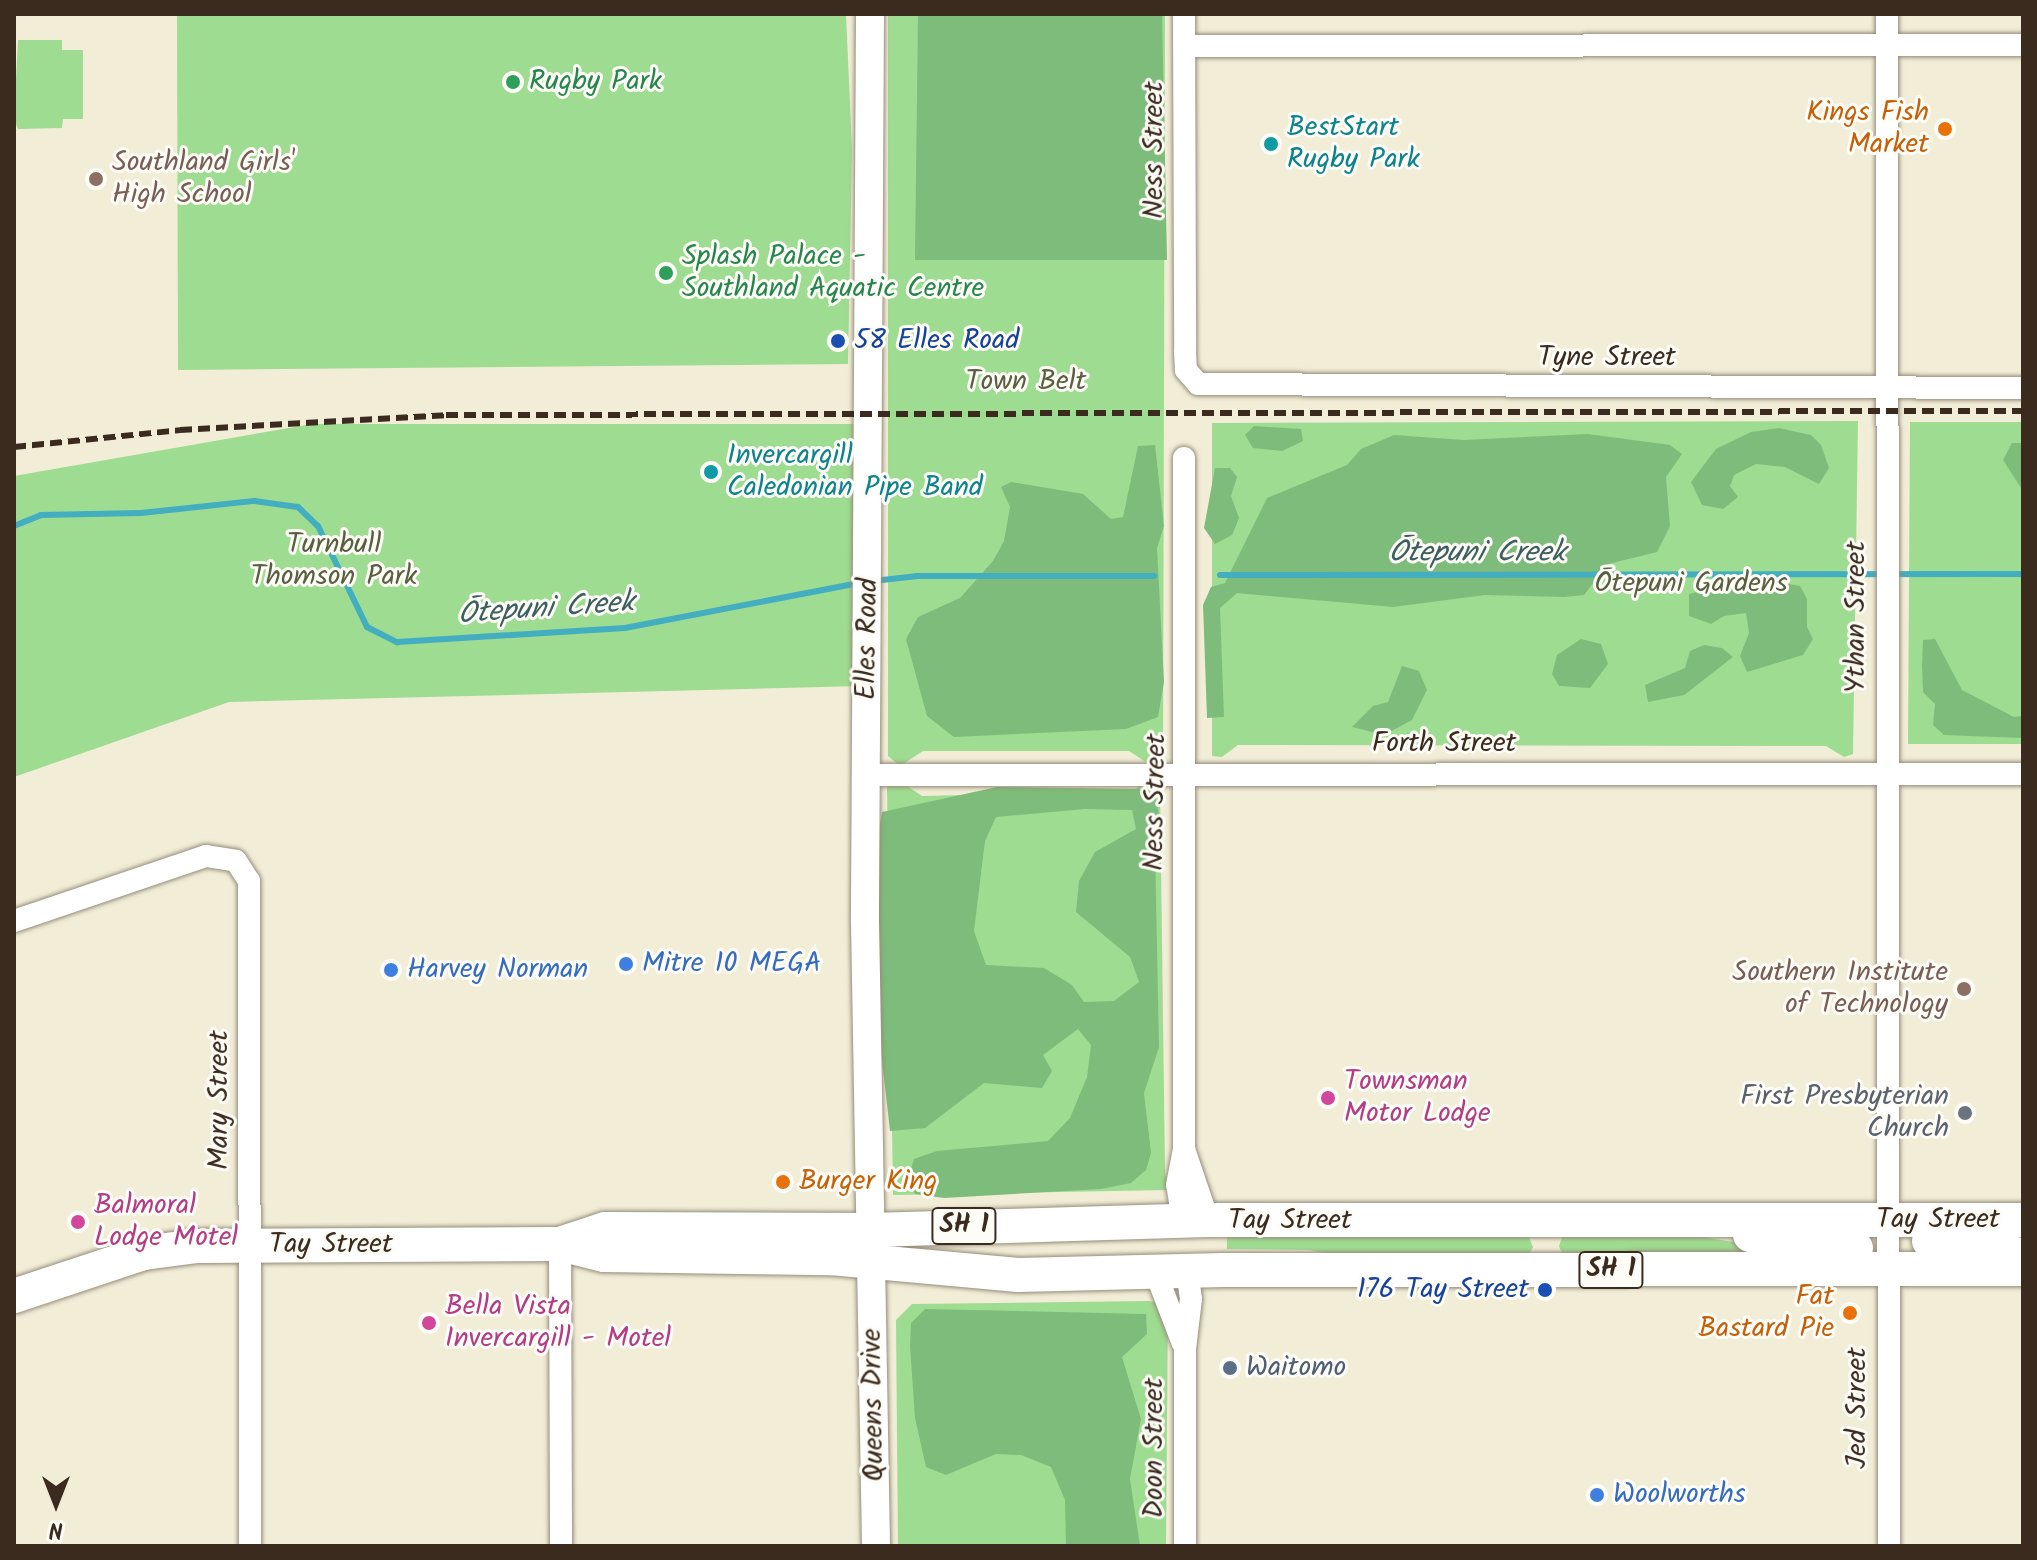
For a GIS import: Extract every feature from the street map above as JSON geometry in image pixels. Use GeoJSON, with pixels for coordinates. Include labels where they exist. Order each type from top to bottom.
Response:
{"type":"FeatureCollection","features":[{"type":"Feature","properties":{"kind":"highway","name":"Tay Street"},"geometry":{"type":"LineString","coordinates":[[14,1296],[144,1253],[250,1246],[560,1244],[605,1229],[871,1247],[1018,1275],[1239,1270],[1545,1270],[1888,1245],[2023,1220]]}},
{"type":"Feature","properties":{"kind":"highway","name":"Tay Street"},"geometry":{"type":"LineString","coordinates":[[871,1247],[1135,1221],[1662,1221],[1888,1245],[2023,1269]]}},
{"type":"Feature","properties":{"kind":"highway"},"geometry":{"type":"LineString","coordinates":[[1135,1221],[1166,1243],[1171,1271]]}},
{"type":"Feature","properties":{"kind":"highway"},"geometry":{"type":"LineString","coordinates":[[1196,1221],[1199,1246],[1239,1270]]}},
{"type":"Feature","properties":{"kind":"highway"},"geometry":{"type":"LineString","coordinates":[[1545,1221],[1545,1270]]}},
{"type":"Feature","properties":{"kind":"highway"},"geometry":{"type":"LineString","coordinates":[[1888,1245],[1963,1242],[2023,1255]]}},
{"type":"Feature","properties":{"kind":"main road","name":"Elles Road"},"geometry":{"type":"LineString","coordinates":[[870,14],[870,599],[866,775],[871,1247]]}},
{"type":"Feature","properties":{"kind":"main road","name":"Queens Drive"},"geometry":{"type":"LineString","coordinates":[[871,1247],[876,1546]]}},
{"type":"Feature","properties":{"kind":"street","name":"Ness Street"},"geometry":{"type":"LineString","coordinates":[[1184,14],[1185,352],[1193,380]]}},
{"type":"Feature","properties":{"kind":"street","name":"Ythan Street"},"geometry":{"type":"LineString","coordinates":[[1887,14],[1888,1245]]}},
{"type":"Feature","properties":{"kind":"street"},"geometry":{"type":"LineString","coordinates":[[1185,46],[2023,45]]}},
{"type":"Feature","properties":{"kind":"street","name":"Tyne Street"},"geometry":{"type":"LineString","coordinates":[[1193,380],[1215,387],[2023,388]]}},
{"type":"Feature","properties":{"kind":"street","name":"Ness Street"},"geometry":{"type":"LineString","coordinates":[[1184,458],[1184,1148],[1177,1185],[1196,1221]]}},
{"type":"Feature","properties":{"kind":"street","name":"Forth Street"},"geometry":{"type":"LineString","coordinates":[[866,775],[2023,774]]}},
{"type":"Feature","properties":{"kind":"street","name":"Mary Street"},"geometry":{"type":"LineString","coordinates":[[14,921],[194,859],[227,856],[244,870],[251,898],[250,1546]]}},
{"type":"Feature","properties":{"kind":"street"},"geometry":{"type":"LineString","coordinates":[[560,1244],[561,1546]]}},
{"type":"Feature","properties":{"kind":"street","name":"Jed Street"},"geometry":{"type":"LineString","coordinates":[[1888,1245],[1889,1546]]}},
{"type":"Feature","properties":{"kind":"street","name":"Doon Street"},"geometry":{"type":"LineString","coordinates":[[1171,1271],[1191,1299],[1185,1349],[1185,1546]]}},
{"type":"Feature","properties":{"kind":"street","name":"Doon Street"},"geometry":{"type":"LineString","coordinates":[[1171,1271],[1185,1349]]}},
{"type":"Feature","properties":{"kind":"green space"},"geometry":{"type":"Polygon","coordinates":[[[177,14],[846,14],[852,150],[848,364],[178,370],[177,14]]]}},
{"type":"Feature","properties":{"kind":"green space","name":"Town Belt"},"geometry":{"type":"Polygon","coordinates":[[[888,14],[1165,14],[1163,761],[1152,766],[1129,751],[923,751],[900,766],[888,756],[888,14]]]}},
{"type":"Feature","properties":{"kind":"green space"},"geometry":{"type":"Polygon","coordinates":[[[918,14],[1162,14],[1167,260],[915,260],[918,14]]]}},
{"type":"Feature","properties":{"kind":"green space"},"geometry":{"type":"Polygon","coordinates":[[[18,40],[62,40],[62,50],[83,50],[83,119],[63,119],[62,128],[18,129],[14,119],[18,40]]]}},
{"type":"Feature","properties":{"kind":"green space","name":"Ōtepuni Gardens"},"geometry":{"type":"Polygon","coordinates":[[[1858,421],[1853,754],[1844,757],[1826,746],[1238,745],[1222,757],[1212,756],[1212,423],[1858,421]]]}},
{"type":"Feature","properties":{"kind":"green space"},"geometry":{"type":"Polygon","coordinates":[[[1910,422],[2023,422],[2023,744],[1908,744],[1910,422]]]}},
{"type":"Feature","properties":{"kind":"green space","name":"Turnbull Thomson Park"},"geometry":{"type":"Polygon","coordinates":[[[312,424],[861,424],[861,686],[229,702],[14,777],[14,476],[312,424]]]}},
{"type":"Feature","properties":{"kind":"green space"},"geometry":{"type":"Polygon","coordinates":[[[1254,426],[1301,429],[1303,441],[1282,451],[1253,448],[1245,435],[1254,426]]]}},
{"type":"Feature","properties":{"kind":"green space"},"geometry":{"type":"Polygon","coordinates":[[[1779,428],[1811,435],[1821,445],[1829,468],[1819,484],[1785,467],[1756,464],[1734,475],[1730,486],[1738,497],[1723,509],[1702,505],[1691,482],[1716,449],[1751,432],[1779,428]]]}},
{"type":"Feature","properties":{"kind":"green space"},"geometry":{"type":"Polygon","coordinates":[[[1588,434],[1670,445],[1682,454],[1666,477],[1670,526],[1657,552],[1608,564],[1584,595],[1564,597],[1485,595],[1393,607],[1237,593],[1220,608],[1224,717],[1207,718],[1203,605],[1211,587],[1225,583],[1267,498],[1347,465],[1361,449],[1394,435],[1464,440],[1588,434]]]}},
{"type":"Feature","properties":{"kind":"green space"},"geometry":{"type":"Polygon","coordinates":[[[2012,443],[2023,443],[2023,491],[2003,460],[2012,443]]]}},
{"type":"Feature","properties":{"kind":"green space"},"geometry":{"type":"Polygon","coordinates":[[[1155,445],[1164,526],[1157,548],[1164,682],[1158,717],[1126,729],[954,737],[927,716],[906,639],[918,617],[960,598],[993,561],[1004,541],[1010,507],[1001,487],[1011,482],[1083,494],[1111,519],[1123,517],[1138,446],[1155,445]]]}},
{"type":"Feature","properties":{"kind":"green space"},"geometry":{"type":"Polygon","coordinates":[[[1215,468],[1230,468],[1237,477],[1231,496],[1239,518],[1232,535],[1215,544],[1204,528],[1215,468]]]}},
{"type":"Feature","properties":{"kind":"green space"},"geometry":{"type":"Polygon","coordinates":[[[1756,578],[1800,586],[1807,599],[1807,627],[1813,639],[1803,655],[1747,672],[1740,656],[1749,633],[1746,613],[1724,616],[1711,624],[1689,616],[1689,594],[1756,578]]]}},
{"type":"Feature","properties":{"kind":"green space"},"geometry":{"type":"Polygon","coordinates":[[[1581,639],[1601,644],[1608,664],[1590,688],[1559,686],[1552,674],[1557,655],[1581,639]]]}},
{"type":"Feature","properties":{"kind":"green space"},"geometry":{"type":"Polygon","coordinates":[[[1935,639],[1962,690],[2014,717],[2023,716],[2023,738],[1944,735],[1933,725],[1935,704],[1923,692],[1922,665],[1923,640],[1935,639]]]}},
{"type":"Feature","properties":{"kind":"green space"},"geometry":{"type":"Polygon","coordinates":[[[1704,645],[1722,648],[1733,657],[1684,695],[1648,702],[1645,685],[1685,668],[1690,651],[1704,645]]]}},
{"type":"Feature","properties":{"kind":"green space"},"geometry":{"type":"Polygon","coordinates":[[[1402,666],[1419,671],[1427,690],[1412,720],[1384,735],[1352,727],[1373,706],[1388,702],[1402,666]]]}},
{"type":"Feature","properties":{"kind":"green space"},"geometry":{"type":"Polygon","coordinates":[[[898,780],[922,796],[1132,791],[1146,782],[1160,785],[1165,1172],[1169,1190],[893,1195],[887,787],[898,780]]]}},
{"type":"Feature","properties":{"kind":"green space"},"geometry":{"type":"Polygon","coordinates":[[[997,787],[1149,789],[1156,798],[1160,820],[1155,847],[1159,1047],[1144,1093],[1151,1153],[1146,1170],[1131,1183],[1101,1189],[944,1198],[915,1194],[908,1179],[914,1159],[937,1151],[1048,1141],[1070,1118],[1087,1077],[1091,1045],[1078,1029],[1043,1055],[1052,1071],[1042,1088],[984,1083],[925,1128],[890,1131],[875,998],[876,849],[882,812],[997,787]],[[1085,809],[996,817],[985,841],[974,931],[986,965],[1044,968],[1072,985],[1084,1002],[1114,1001],[1139,982],[1130,957],[1076,912],[1079,881],[1095,852],[1136,829],[1132,810],[1085,809]]]}},
{"type":"Feature","properties":{"kind":"green space"},"geometry":{"type":"Polygon","coordinates":[[[1227,1232],[1528,1235],[1533,1247],[1529,1255],[1343,1257],[1310,1250],[1227,1249],[1227,1232]]]}},
{"type":"Feature","properties":{"kind":"green space"},"geometry":{"type":"Polygon","coordinates":[[[1673,1232],[1812,1255],[1562,1254],[1559,1246],[1563,1235],[1673,1232]]]}},
{"type":"Feature","properties":{"kind":"green space"},"geometry":{"type":"Polygon","coordinates":[[[1148,1301],[1168,1304],[1166,1546],[898,1546],[896,1320],[912,1304],[1148,1301]]]}},
{"type":"Feature","properties":{"kind":"green space"},"geometry":{"type":"Polygon","coordinates":[[[925,1309],[1146,1314],[1147,1334],[1122,1357],[1141,1419],[1130,1479],[1140,1546],[1066,1546],[1065,1500],[1051,1467],[1021,1455],[996,1454],[946,1475],[926,1467],[915,1418],[910,1346],[911,1323],[925,1309]]]}},
{"type":"Feature","properties":{"kind":"waterway","name":"Ōtepuni Creek"},"geometry":{"type":"LineString","coordinates":[[14,526],[41,515],[141,513],[254,501],[298,507],[318,526],[367,627],[397,642],[625,628],[858,583]]}},
{"type":"Feature","properties":{"kind":"waterway","name":"Ōtepuni Creek"},"geometry":{"type":"LineString","coordinates":[[1220,575],[2023,574]]}},
{"type":"Feature","properties":{"kind":"waterway","name":"Ōtepuni Creek"},"geometry":{"type":"LineString","coordinates":[[873,581],[918,576],[1154,576]]}},
{"type":"Feature","properties":{"kind":"railway"},"geometry":{"type":"LineString","coordinates":[[14,447],[180,430],[446,415],[2023,411]]}},
{"type":"Feature","properties":{"kind":"place","name":"Rugby Park"},"geometry":{"type":"Point","coordinates":[513,82]}},
{"type":"Feature","properties":{"kind":"place","name":"Kings Fish Market"},"geometry":{"type":"Point","coordinates":[1945,129]}},
{"type":"Feature","properties":{"kind":"place","name":"BestStart Rugby Park"},"geometry":{"type":"Point","coordinates":[1271,144]}},
{"type":"Feature","properties":{"kind":"place","name":"Southland Girls' High School"},"geometry":{"type":"Point","coordinates":[96,179]}},
{"type":"Feature","properties":{"kind":"place","name":"Splash Palace - Southland Aquatic Centre"},"geometry":{"type":"Point","coordinates":[666,273]}},
{"type":"Feature","properties":{"kind":"place","name":"58 Elles Road"},"geometry":{"type":"Point","coordinates":[838,341]}},
{"type":"Feature","properties":{"kind":"place","name":"Invercargill Caledonian Pipe Band"},"geometry":{"type":"Point","coordinates":[711,472]}},
{"type":"Feature","properties":{"kind":"place","name":"Mitre 10 MEGA"},"geometry":{"type":"Point","coordinates":[626,964]}},
{"type":"Feature","properties":{"kind":"place","name":"Harvey Norman"},"geometry":{"type":"Point","coordinates":[391,970]}},
{"type":"Feature","properties":{"kind":"place","name":"Southern Institute of Technology"},"geometry":{"type":"Point","coordinates":[1964,989]}},
{"type":"Feature","properties":{"kind":"place","name":"Townsman Motor Lodge"},"geometry":{"type":"Point","coordinates":[1328,1098]}},
{"type":"Feature","properties":{"kind":"place","name":"First Presbyterian Church"},"geometry":{"type":"Point","coordinates":[1965,1113]}},
{"type":"Feature","properties":{"kind":"place","name":"Burger King"},"geometry":{"type":"Point","coordinates":[783,1182]}},
{"type":"Feature","properties":{"kind":"place","name":"Balmoral Lodge Motel"},"geometry":{"type":"Point","coordinates":[78,1222]}},
{"type":"Feature","properties":{"kind":"place","name":"176 Tay Street"},"geometry":{"type":"Point","coordinates":[1545,1290]}},
{"type":"Feature","properties":{"kind":"place","name":"Fat Bastard Pie"},"geometry":{"type":"Point","coordinates":[1850,1313]}},
{"type":"Feature","properties":{"kind":"place","name":"Bella Vista Invercargill - Motel"},"geometry":{"type":"Point","coordinates":[429,1323]}},
{"type":"Feature","properties":{"kind":"place","name":"Waitomo"},"geometry":{"type":"Point","coordinates":[1230,1368]}},
{"type":"Feature","properties":{"kind":"place","name":"Woolworths"},"geometry":{"type":"Point","coordinates":[1597,1495]}}]}
